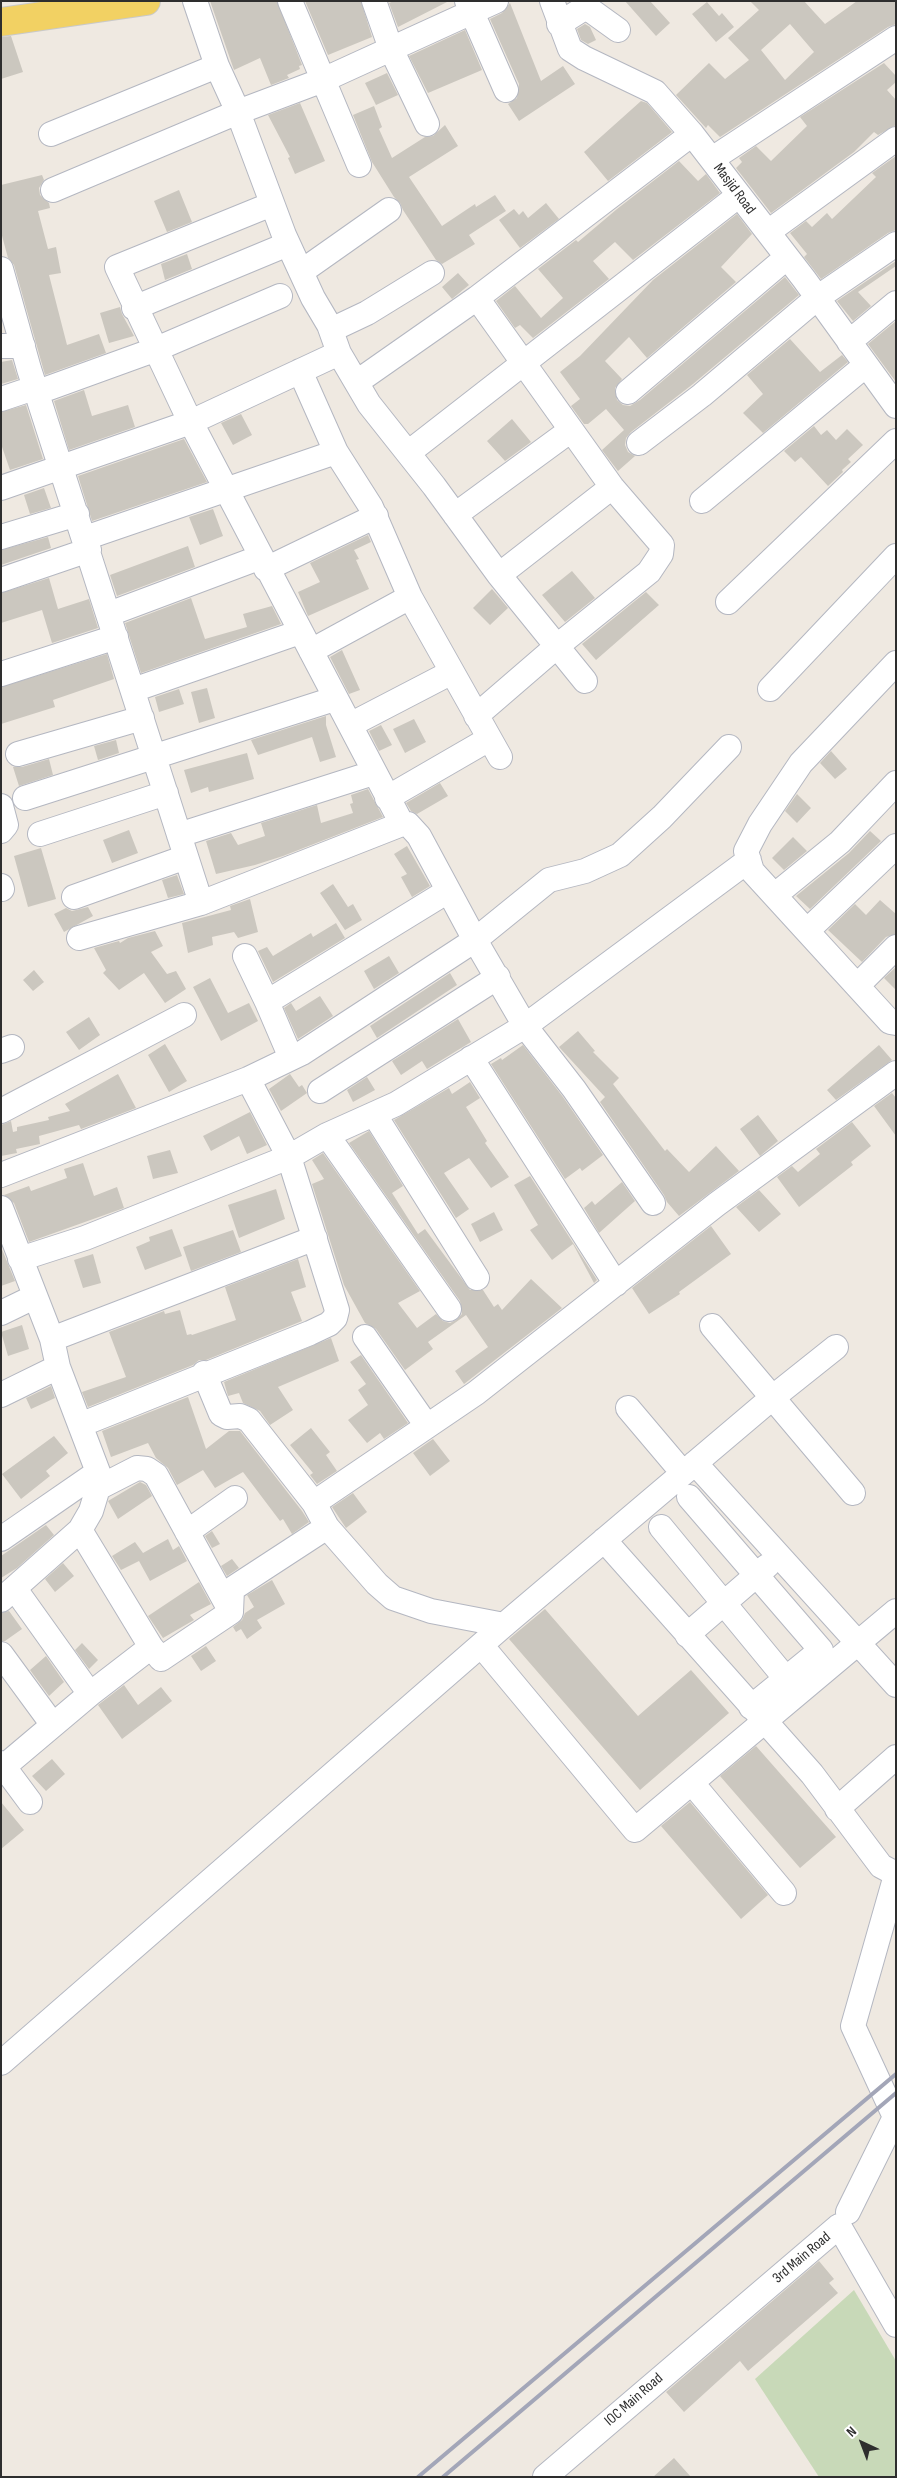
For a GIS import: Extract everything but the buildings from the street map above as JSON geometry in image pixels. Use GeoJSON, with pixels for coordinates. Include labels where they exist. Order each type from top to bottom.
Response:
{"type":"FeatureCollection","features":[{"type":"Feature","properties":{"kind":"main road"},"geometry":{"type":"LineString","coordinates":[[1,22],[49,8],[146,1]]}},
{"type":"Feature","properties":{"kind":"street"},"geometry":{"type":"LineString","coordinates":[[195,1],[217,66],[238,112],[288,244],[331,330],[339,353],[369,404],[499,575],[585,681]]}},
{"type":"Feature","properties":{"kind":"street"},"geometry":{"type":"LineString","coordinates":[[290,1],[359,165]]}},
{"type":"Feature","properties":{"kind":"street"},"geometry":{"type":"LineString","coordinates":[[374,1],[391,49],[427,124]]}},
{"type":"Feature","properties":{"kind":"street"},"geometry":{"type":"LineString","coordinates":[[53,190],[238,112],[323,80],[391,49],[469,7],[496,1]]}},
{"type":"Feature","properties":{"kind":"street","name":"Masjid Road"},"geometry":{"type":"LineString","coordinates":[[552,1],[559,24],[570,49],[584,58],[655,92],[692,134],[738,196],[768,232],[896,406]]}},
{"type":"Feature","properties":{"kind":"street"},"geometry":{"type":"LineString","coordinates":[[469,7],[506,90]]}},
{"type":"Feature","properties":{"kind":"street"},"geometry":{"type":"LineString","coordinates":[[559,24],[586,7],[618,30]]}},
{"type":"Feature","properties":{"kind":"street"},"geometry":{"type":"LineString","coordinates":[[712,160],[896,38]]}},
{"type":"Feature","properties":{"kind":"street"},"geometry":{"type":"LineString","coordinates":[[52,134],[217,66]]}},
{"type":"Feature","properties":{"kind":"street"},"geometry":{"type":"LineString","coordinates":[[357,382],[477,298],[692,134]]}},
{"type":"Feature","properties":{"kind":"street"},"geometry":{"type":"LineString","coordinates":[[768,232],[896,139]]}},
{"type":"Feature","properties":{"kind":"street"},"geometry":{"type":"LineString","coordinates":[[408,453],[738,196]]}},
{"type":"Feature","properties":{"kind":"street"},"geometry":{"type":"LineString","coordinates":[[272,204],[116,267],[154,350],[225,490],[334,699],[350,725],[373,773],[402,824]]}},
{"type":"Feature","properties":{"kind":"street"},"geometry":{"type":"LineString","coordinates":[[301,272],[389,210]]}},
{"type":"Feature","properties":{"kind":"street"},"geometry":{"type":"LineString","coordinates":[[134,308],[288,244]]}},
{"type":"Feature","properties":{"kind":"street"},"geometry":{"type":"LineString","coordinates":[[639,443],[702,395],[817,298],[896,244]]}},
{"type":"Feature","properties":{"kind":"street"},"geometry":{"type":"LineString","coordinates":[[628,392],[786,258]]}},
{"type":"Feature","properties":{"kind":"street"},"geometry":{"type":"LineString","coordinates":[[331,330],[367,313],[432,273]]}},
{"type":"Feature","properties":{"kind":"street"},"geometry":{"type":"LineString","coordinates":[[3,279],[12,346],[37,390],[201,903]]}},
{"type":"Feature","properties":{"kind":"street"},"geometry":{"type":"LineString","coordinates":[[1,399],[37,390],[154,350],[280,296]]}},
{"type":"Feature","properties":{"kind":"street"},"geometry":{"type":"LineString","coordinates":[[476,716],[556,647],[649,572],[662,554],[662,545],[612,487],[523,365],[477,298]]}},
{"type":"Feature","properties":{"kind":"street"},"geometry":{"type":"LineString","coordinates":[[849,342],[896,303]]}},
{"type":"Feature","properties":{"kind":"street"},"geometry":{"type":"LineString","coordinates":[[1,488],[191,422],[339,353]]}},
{"type":"Feature","properties":{"kind":"street"},"geometry":{"type":"LineString","coordinates":[[702,501],[866,365]]}},
{"type":"Feature","properties":{"kind":"street"},"geometry":{"type":"LineString","coordinates":[[300,371],[336,452],[376,516],[410,597],[495,748],[388,798]]}},
{"type":"Feature","properties":{"kind":"street"},"geometry":{"type":"LineString","coordinates":[[455,515],[571,430]]}},
{"type":"Feature","properties":{"kind":"street"},"geometry":{"type":"LineString","coordinates":[[728,602],[896,441]]}},
{"type":"Feature","properties":{"kind":"street"},"geometry":{"type":"LineString","coordinates":[[1,580],[225,490],[336,452]]}},
{"type":"Feature","properties":{"kind":"street"},"geometry":{"type":"LineString","coordinates":[[499,575],[612,487]]}},
{"type":"Feature","properties":{"kind":"street"},"geometry":{"type":"LineString","coordinates":[[1,537],[77,514]]}},
{"type":"Feature","properties":{"kind":"street"},"geometry":{"type":"LineString","coordinates":[[109,614],[263,563],[376,516]]}},
{"type":"Feature","properties":{"kind":"street"},"geometry":{"type":"LineString","coordinates":[[770,689],[896,556]]}},
{"type":"Feature","properties":{"kind":"street"},"geometry":{"type":"LineString","coordinates":[[133,690],[305,642],[410,597]]}},
{"type":"Feature","properties":{"kind":"street"},"geometry":{"type":"LineString","coordinates":[[1,674],[116,637]]}},
{"type":"Feature","properties":{"kind":"street"},"geometry":{"type":"LineString","coordinates":[[896,663],[801,763],[760,824],[746,851],[752,870],[890,1022],[896,1023]]}},
{"type":"Feature","properties":{"kind":"street"},"geometry":{"type":"LineString","coordinates":[[350,725],[452,672]]}},
{"type":"Feature","properties":{"kind":"street"},"geometry":{"type":"LineString","coordinates":[[25,798],[334,699]]}},
{"type":"Feature","properties":{"kind":"street"},"geometry":{"type":"LineString","coordinates":[[18,754],[142,718]]}},
{"type":"Feature","properties":{"kind":"street"},"geometry":{"type":"LineString","coordinates":[[1,1175],[248,1079],[291,1058],[476,940],[549,880],[584,871],[620,855],[662,817],[729,747]]}},
{"type":"Feature","properties":{"kind":"street"},"geometry":{"type":"LineString","coordinates":[[74,897],[183,846],[373,773]]}},
{"type":"Feature","properties":{"kind":"street"},"geometry":{"type":"LineString","coordinates":[[775,895],[840,842],[896,783]]}},
{"type":"Feature","properties":{"kind":"street"},"geometry":{"type":"LineString","coordinates":[[40,834],[166,793]]}},
{"type":"Feature","properties":{"kind":"street"},"geometry":{"type":"LineString","coordinates":[[1,806],[6,825],[1,831]]}},
{"type":"Feature","properties":{"kind":"street"},"geometry":{"type":"LineString","coordinates":[[80,938],[201,903],[402,824],[413,827],[525,1026],[574,1089],[653,1202]]}},
{"type":"Feature","properties":{"kind":"street"},"geometry":{"type":"LineString","coordinates":[[808,930],[896,846]]}},
{"type":"Feature","properties":{"kind":"street"},"geometry":{"type":"LineString","coordinates":[[20,1260],[85,1238],[289,1157],[327,1135],[396,1104],[525,1026],[749,860]]}},
{"type":"Feature","properties":{"kind":"street"},"geometry":{"type":"LineString","coordinates":[[267,1002],[448,891]]}},
{"type":"Feature","properties":{"kind":"street"},"geometry":{"type":"LineString","coordinates":[[858,985],[896,947]]}},
{"type":"Feature","properties":{"kind":"street"},"geometry":{"type":"LineString","coordinates":[[245,956],[291,1058]]}},
{"type":"Feature","properties":{"kind":"street"},"geometry":{"type":"LineString","coordinates":[[320,1091],[498,977]]}},
{"type":"Feature","properties":{"kind":"street"},"geometry":{"type":"LineString","coordinates":[[1,1111],[184,1015]]}},
{"type":"Feature","properties":{"kind":"street"},"geometry":{"type":"LineString","coordinates":[[471,1058],[616,1284]]}},
{"type":"Feature","properties":{"kind":"street"},"geometry":{"type":"LineString","coordinates":[[314,1503],[476,1393],[717,1204],[896,1073]]}},
{"type":"Feature","properties":{"kind":"street"},"geometry":{"type":"LineString","coordinates":[[80,1425],[204,1373],[310,1333],[329,1324],[335,1318],[337,1310],[289,1157],[248,1079]]}},
{"type":"Feature","properties":{"kind":"street"},"geometry":{"type":"LineString","coordinates":[[374,1114],[477,1278]]}},
{"type":"Feature","properties":{"kind":"street"},"geometry":{"type":"LineString","coordinates":[[327,1135],[449,1309]]}},
{"type":"Feature","properties":{"kind":"street"},"geometry":{"type":"LineString","coordinates":[[1,1208],[34,1297],[52,1339],[58,1367],[98,1480],[91,1511],[80,1530],[8,1594],[90,1694]]}},
{"type":"Feature","properties":{"kind":"street"},"geometry":{"type":"LineString","coordinates":[[52,1339],[315,1238]]}},
{"type":"Feature","properties":{"kind":"street"},"geometry":{"type":"LineString","coordinates":[[1,1313],[34,1297]]}},
{"type":"Feature","properties":{"kind":"street"},"geometry":{"type":"LineString","coordinates":[[712,1326],[853,1493]]}},
{"type":"Feature","properties":{"kind":"street"},"geometry":{"type":"LineString","coordinates":[[366,1336],[427,1426]]}},
{"type":"Feature","properties":{"kind":"street"},"geometry":{"type":"LineString","coordinates":[[1,2063],[480,1645],[772,1398],[836,1347]]}},
{"type":"Feature","properties":{"kind":"street"},"geometry":{"type":"LineString","coordinates":[[1,1395],[58,1367]]}},
{"type":"Feature","properties":{"kind":"street"},"geometry":{"type":"LineString","coordinates":[[204,1373],[221,1414],[227,1418],[240,1416],[249,1420],[314,1503],[327,1527],[377,1584],[393,1598],[431,1611],[504,1625]]}},
{"type":"Feature","properties":{"kind":"street"},"geometry":{"type":"LineString","coordinates":[[628,1408],[779,1555],[896,1685]]}},
{"type":"Feature","properties":{"kind":"street"},"geometry":{"type":"LineString","coordinates":[[1,1538],[98,1480],[138,1468],[147,1469],[156,1475],[231,1612]]}},
{"type":"Feature","properties":{"kind":"street"},"geometry":{"type":"LineString","coordinates":[[689,1497],[821,1650],[792,1687]]}},
{"type":"Feature","properties":{"kind":"street"},"geometry":{"type":"LineString","coordinates":[[186,1532],[235,1498]]}},
{"type":"Feature","properties":{"kind":"street"},"geometry":{"type":"LineString","coordinates":[[231,1612],[232,1589],[327,1527]]}},
{"type":"Feature","properties":{"kind":"street"},"geometry":{"type":"LineString","coordinates":[[661,1527],[726,1603],[792,1687]]}},
{"type":"Feature","properties":{"kind":"street"},"geometry":{"type":"LineString","coordinates":[[80,1530],[151,1647],[161,1659],[231,1612]]}},
{"type":"Feature","properties":{"kind":"street"},"geometry":{"type":"LineString","coordinates":[[604,1540],[812,1774],[881,1866],[896,1874],[853,2026],[896,2117],[848,2212]]}},
{"type":"Feature","properties":{"kind":"street"},"geometry":{"type":"LineString","coordinates":[[687,1635],[779,1555]]}},
{"type":"Feature","properties":{"kind":"street"},"geometry":{"type":"LineString","coordinates":[[480,1645],[635,1830],[692,1783],[758,1715],[792,1687],[859,1644],[896,1611]]}},
{"type":"Feature","properties":{"kind":"street"},"geometry":{"type":"LineString","coordinates":[[30,1802],[2,1766],[151,1647]]}},
{"type":"Feature","properties":{"kind":"street"},"geometry":{"type":"LineString","coordinates":[[1,1654],[53,1725]]}},
{"type":"Feature","properties":{"kind":"street"},"geometry":{"type":"LineString","coordinates":[[837,1808],[896,1757]]}},
{"type":"Feature","properties":{"kind":"street"},"geometry":{"type":"LineString","coordinates":[[692,1783],[784,1893]]}},
{"type":"Feature","properties":{"kind":"street","name":"3rd Main Road"},"geometry":{"type":"LineString","coordinates":[[723,2324],[839,2226],[896,2325]]}},
{"type":"Feature","properties":{"kind":"street","name":"IOC Main Road"},"geometry":{"type":"LineString","coordinates":[[545,2477],[723,2324]]}},
{"type":"Feature","properties":{"kind":"green space"},"geometry":{"type":"Polygon","coordinates":[[[854,2290],[896,2361],[896,2477],[819,2477],[755,2379],[854,2290]]]}},
{"type":"Feature","properties":{"kind":"railway"},"geometry":{"type":"LineString","coordinates":[[418,2477],[896,2074]]}},
{"type":"Feature","properties":{"kind":"railway"},"geometry":{"type":"LineString","coordinates":[[443,2477],[896,2093]]}}]}
